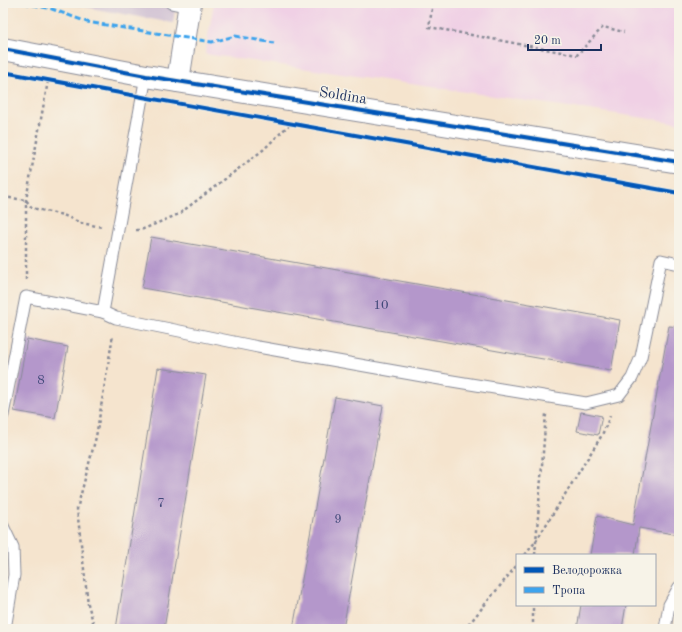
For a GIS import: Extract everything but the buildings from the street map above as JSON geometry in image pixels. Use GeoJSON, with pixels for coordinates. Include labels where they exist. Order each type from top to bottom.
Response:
{"type":"FeatureCollection","features":[{"type":"Feature","properties":{"kind":"street"},"geometry":{"type":"LineString","coordinates":[[178,81],[183,4]]}},
{"type":"Feature","properties":{"kind":"street","name":"Soldina"},"geometry":{"type":"LineString","coordinates":[[3,49],[146,76],[679,162]]}},
{"type":"Feature","properties":{"kind":"lane"},"geometry":{"type":"LineString","coordinates":[[103,312],[146,76]]}},
{"type":"Feature","properties":{"kind":"lane"},"geometry":{"type":"LineString","coordinates":[[3,415],[26,298],[103,312],[116,318],[258,347],[586,403],[619,395],[632,378],[641,357],[661,260],[679,264]]}},
{"type":"Feature","properties":{"kind":"lane"},"geometry":{"type":"LineString","coordinates":[[3,526],[13,547],[14,575],[5,629]]}},
{"type":"Feature","properties":{"kind":"lane"},"geometry":{"type":"LineString","coordinates":[[664,629],[669,605],[679,587]]}},
{"type":"Feature","properties":{"kind":"path"},"geometry":{"type":"LineString","coordinates":[[433,3],[429,27],[577,55],[603,27],[624,32]]}},
{"type":"Feature","properties":{"kind":"path"},"geometry":{"type":"LineString","coordinates":[[41,79],[56,82]]}},
{"type":"Feature","properties":{"kind":"path"},"geometry":{"type":"LineString","coordinates":[[26,298],[26,200],[48,80]]}},
{"type":"Feature","properties":{"kind":"path"},"geometry":{"type":"LineString","coordinates":[[283,122],[299,125]]}},
{"type":"Feature","properties":{"kind":"path"},"geometry":{"type":"LineString","coordinates":[[3,197],[26,200],[32,208],[63,215],[81,223],[119,230],[141,230],[179,214],[263,150],[291,123]]}},
{"type":"Feature","properties":{"kind":"path"},"geometry":{"type":"LineString","coordinates":[[95,629],[88,604],[78,509],[96,437],[116,318]]}},
{"type":"Feature","properties":{"kind":"path"},"geometry":{"type":"LineString","coordinates":[[526,554],[536,541],[602,435],[619,395]]}},
{"type":"Feature","properties":{"kind":"path"},"geometry":{"type":"LineString","coordinates":[[535,554],[548,397]]}},
{"type":"Feature","properties":{"kind":"path"},"geometry":{"type":"LineString","coordinates":[[465,629],[516,566]]}},
{"type":"Feature","properties":{"kind":"path"},"geometry":{"type":"LineString","coordinates":[[533,629],[534,606]]}},
{"type":"Feature","properties":{"kind":"shaded area"},"geometry":{"type":"Polygon","coordinates":[[[63,3],[176,3],[173,23],[63,3]]]}},
{"type":"Feature","properties":{"kind":"shaded area"},"geometry":{"type":"Polygon","coordinates":[[[214,3],[679,3],[679,123],[205,54],[214,3]]]}},
{"type":"Feature","properties":{"kind":"marked path"},"geometry":{"type":"LineString","coordinates":[[24,3],[52,9],[87,22],[212,42],[235,36],[274,43]]}},
{"type":"Feature","properties":{"kind":"cycle path"},"geometry":{"type":"LineString","coordinates":[[3,49],[146,76],[679,162]]}},
{"type":"Feature","properties":{"kind":"cycle path"},"geometry":{"type":"LineString","coordinates":[[3,72],[679,193]]}}]}
